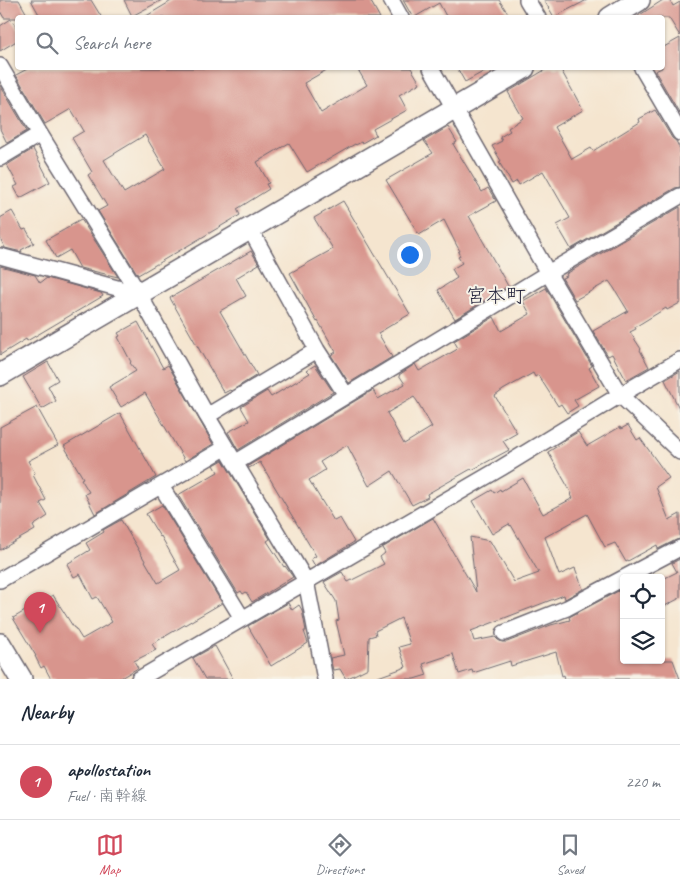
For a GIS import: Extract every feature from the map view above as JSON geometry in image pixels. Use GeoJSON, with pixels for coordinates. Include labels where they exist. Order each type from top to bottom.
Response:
{"type":"FeatureCollection","features":[{"type":"Feature","properties":{"kind":"street"},"geometry":{"type":"LineString","coordinates":[[390,0],[399,15]]}},
{"type":"Feature","properties":{"kind":"street"},"geometry":{"type":"LineString","coordinates":[[528,0],[536,15]]}},
{"type":"Feature","properties":{"kind":"street"},"geometry":{"type":"LineString","coordinates":[[615,15],[638,0]]}},
{"type":"Feature","properties":{"kind":"street"},"geometry":{"type":"LineString","coordinates":[[0,66],[139,294],[207,416],[306,581],[325,679]]}},
{"type":"Feature","properties":{"kind":"street"},"geometry":{"type":"LineString","coordinates":[[432,70],[620,395],[680,452]]}},
{"type":"Feature","properties":{"kind":"street"},"geometry":{"type":"LineString","coordinates":[[0,375],[520,70]]}},
{"type":"Feature","properties":{"kind":"street"},"geometry":{"type":"LineString","coordinates":[[643,70],[680,134]]}},
{"type":"Feature","properties":{"kind":"street"},"geometry":{"type":"LineString","coordinates":[[0,158],[40,134]]}},
{"type":"Feature","properties":{"kind":"street"},"geometry":{"type":"LineString","coordinates":[[235,463],[548,273],[680,196]]}},
{"type":"Feature","properties":{"kind":"street"},"geometry":{"type":"LineString","coordinates":[[250,229],[317,350],[346,395]]}},
{"type":"Feature","properties":{"kind":"street"},"geometry":{"type":"LineString","coordinates":[[0,256],[139,294]]}},
{"type":"Feature","properties":{"kind":"street"},"geometry":{"type":"LineString","coordinates":[[207,416],[317,350]]}},
{"type":"Feature","properties":{"kind":"street"},"geometry":{"type":"LineString","coordinates":[[139,679],[501,468],[680,360]]}},
{"type":"Feature","properties":{"kind":"street"},"geometry":{"type":"LineString","coordinates":[[0,580],[226,448]]}},
{"type":"Feature","properties":{"kind":"street"},"geometry":{"type":"LineString","coordinates":[[161,486],[242,618]]}},
{"type":"Feature","properties":{"kind":"street"},"geometry":{"type":"LineString","coordinates":[[504,633],[567,608],[680,548]]}},
{"type":"Feature","properties":{"kind":"street"},"geometry":{"type":"LineString","coordinates":[[0,644],[21,679]]}},
{"type":"Feature","properties":{"kind":"building"},"geometry":{"type":"Polygon","coordinates":[[[0,0],[19,0],[27,15],[15,15],[15,18],[4,18],[0,11],[0,0]]]}},
{"type":"Feature","properties":{"kind":"building"},"geometry":{"type":"Polygon","coordinates":[[[31,0],[91,0],[100,15],[39,15],[31,0]]]}},
{"type":"Feature","properties":{"kind":"building"},"geometry":{"type":"Polygon","coordinates":[[[124,0],[162,0],[134,15],[132,15],[124,0]]]}},
{"type":"Feature","properties":{"kind":"building"},"geometry":{"type":"Polygon","coordinates":[[[173,0],[370,0],[378,15],[148,15],[173,0]]]}},
{"type":"Feature","properties":{"kind":"building"},"geometry":{"type":"Polygon","coordinates":[[[403,0],[499,0],[509,15],[445,15],[439,3],[418,15],[411,15],[403,0]]]}},
{"type":"Feature","properties":{"kind":"building"},"geometry":{"type":"Polygon","coordinates":[[[544,0],[587,0],[558,15],[553,15],[544,0]]]}},
{"type":"Feature","properties":{"kind":"building"},"geometry":{"type":"Polygon","coordinates":[[[663,0],[670,0],[673,6],[680,2],[680,36],[669,18],[665,18],[665,15],[640,15],[663,0]]]}},
{"type":"Feature","properties":{"kind":"building"},"geometry":{"type":"Polygon","coordinates":[[[11,19],[15,25],[15,42],[0,51],[0,26],[11,19]]]}},
{"type":"Feature","properties":{"kind":"building"},"geometry":{"type":"Polygon","coordinates":[[[680,38],[680,114],[655,71],[665,70],[665,46],[680,38]]]}},
{"type":"Feature","properties":{"kind":"building"},"geometry":{"type":"Polygon","coordinates":[[[25,70],[327,70],[304,83],[321,113],[367,85],[358,70],[412,70],[420,83],[399,95],[407,110],[373,129],[376,135],[362,143],[355,144],[307,172],[289,143],[257,162],[269,183],[266,184],[269,189],[237,209],[240,215],[138,275],[98,211],[107,206],[88,175],[92,172],[72,138],[84,131],[71,109],[45,124],[16,75],[25,70]],[[145,135],[104,160],[124,193],[165,169],[145,135]]]}},
{"type":"Feature","properties":{"kind":"building"},"geometry":{"type":"Polygon","coordinates":[[[458,70],[486,70],[465,82],[458,70]]]}},
{"type":"Feature","properties":{"kind":"building"},"geometry":{"type":"Polygon","coordinates":[[[545,70],[561,70],[583,110],[554,127],[572,159],[591,148],[593,151],[640,122],[639,119],[655,110],[680,149],[680,187],[675,188],[571,249],[557,225],[570,218],[543,171],[519,185],[517,181],[512,184],[492,146],[502,141],[500,137],[510,131],[508,128],[523,118],[508,92],[545,70]]]}},
{"type":"Feature","properties":{"kind":"building"},"geometry":{"type":"Polygon","coordinates":[[[0,85],[27,131],[7,143],[0,129],[0,85]]]}},
{"type":"Feature","properties":{"kind":"building"},"geometry":{"type":"Polygon","coordinates":[[[448,127],[457,142],[453,144],[482,192],[488,188],[496,201],[469,216],[508,286],[455,319],[438,290],[457,278],[452,269],[462,263],[458,257],[460,256],[458,252],[460,251],[444,220],[419,235],[386,180],[433,153],[424,141],[448,127]]]}},
{"type":"Feature","properties":{"kind":"building"},"geometry":{"type":"Polygon","coordinates":[[[33,149],[50,182],[20,198],[14,187],[18,185],[7,165],[33,149]]]}},
{"type":"Feature","properties":{"kind":"building"},"geometry":{"type":"Polygon","coordinates":[[[343,201],[410,314],[378,333],[392,357],[349,383],[331,355],[336,352],[290,273],[333,249],[314,218],[343,201]]]}},
{"type":"Feature","properties":{"kind":"building"},"geometry":{"type":"Polygon","coordinates":[[[680,207],[680,303],[667,310],[666,308],[630,332],[641,349],[649,367],[626,380],[612,354],[608,356],[593,331],[628,311],[614,288],[609,281],[575,300],[562,278],[680,207]]]}},
{"type":"Feature","properties":{"kind":"building"},"geometry":{"type":"Polygon","coordinates":[[[12,211],[23,230],[26,229],[34,243],[21,250],[22,252],[5,248],[0,238],[0,218],[12,211]]]}},
{"type":"Feature","properties":{"kind":"building"},"geometry":{"type":"Polygon","coordinates":[[[81,219],[118,277],[80,268],[70,250],[56,258],[46,240],[81,219]]]}},
{"type":"Feature","properties":{"kind":"building"},"geometry":{"type":"Polygon","coordinates":[[[251,251],[259,264],[236,278],[246,296],[220,311],[257,375],[231,391],[224,393],[170,298],[251,251]]]}},
{"type":"Feature","properties":{"kind":"building"},"geometry":{"type":"Polygon","coordinates":[[[0,266],[35,275],[40,283],[47,278],[101,293],[103,296],[0,355],[0,266]]]}},
{"type":"Feature","properties":{"kind":"building"},"geometry":{"type":"Polygon","coordinates":[[[546,288],[592,366],[589,368],[599,386],[574,400],[578,406],[567,413],[561,404],[558,406],[538,375],[535,377],[533,373],[503,390],[495,396],[517,433],[503,441],[509,450],[471,469],[427,494],[428,497],[412,505],[392,471],[369,486],[347,445],[320,462],[325,470],[309,480],[334,521],[340,518],[354,542],[315,566],[311,559],[316,556],[260,462],[249,468],[248,466],[373,390],[378,399],[405,384],[399,375],[415,364],[419,371],[456,350],[458,348],[454,341],[494,317],[501,331],[530,314],[523,301],[546,288]],[[414,397],[387,413],[404,444],[432,427],[414,397]]]}},
{"type":"Feature","properties":{"kind":"building"},"geometry":{"type":"Polygon","coordinates":[[[138,322],[163,368],[168,365],[213,444],[185,461],[145,393],[121,407],[109,387],[136,371],[130,363],[118,333],[138,322]]]}},
{"type":"Feature","properties":{"kind":"building"},"geometry":{"type":"Polygon","coordinates":[[[48,362],[58,380],[48,386],[56,401],[42,409],[23,377],[48,362]]]}},
{"type":"Feature","properties":{"kind":"building"},"geometry":{"type":"Polygon","coordinates":[[[315,365],[333,392],[238,450],[228,432],[249,421],[241,407],[267,391],[271,397],[310,373],[307,370],[315,365]]]}},
{"type":"Feature","properties":{"kind":"building"},"geometry":{"type":"Polygon","coordinates":[[[680,371],[680,410],[665,380],[680,371]]]}},
{"type":"Feature","properties":{"kind":"building"},"geometry":{"type":"Polygon","coordinates":[[[37,407],[58,445],[28,461],[46,500],[40,503],[48,516],[33,526],[35,530],[0,550],[0,427],[37,407]]]}},
{"type":"Feature","properties":{"kind":"building"},"geometry":{"type":"Polygon","coordinates":[[[120,413],[156,477],[95,514],[85,494],[89,492],[81,479],[83,478],[64,446],[120,413]]]}},
{"type":"Feature","properties":{"kind":"building"},"geometry":{"type":"Polygon","coordinates":[[[628,425],[637,440],[640,438],[669,478],[656,487],[669,520],[680,514],[680,539],[658,549],[657,545],[626,562],[615,543],[605,547],[587,514],[545,537],[559,575],[575,568],[583,589],[565,599],[564,595],[471,631],[474,641],[495,637],[502,642],[507,642],[551,625],[570,620],[569,617],[620,590],[620,664],[665,664],[665,660],[673,660],[680,679],[565,679],[564,675],[562,676],[556,652],[511,666],[510,661],[473,673],[472,670],[459,674],[453,654],[423,664],[427,675],[414,679],[378,679],[378,677],[406,667],[399,647],[410,644],[401,618],[375,631],[376,635],[369,637],[368,668],[346,679],[340,669],[333,670],[330,658],[344,655],[336,621],[339,620],[336,601],[324,582],[342,572],[348,582],[384,564],[380,557],[385,553],[382,548],[433,518],[476,592],[470,537],[490,541],[514,582],[539,573],[511,525],[509,524],[492,534],[473,501],[492,490],[494,493],[500,489],[501,491],[523,478],[543,514],[573,498],[548,452],[578,432],[587,446],[620,427],[621,429],[628,425]]]}},
{"type":"Feature","properties":{"kind":"building"},"geometry":{"type":"Polygon","coordinates":[[[223,460],[270,539],[267,541],[293,577],[252,602],[246,592],[243,594],[241,591],[238,593],[178,495],[218,472],[214,465],[223,460]]]}},
{"type":"Feature","properties":{"kind":"building"},"geometry":{"type":"Polygon","coordinates":[[[162,505],[222,603],[152,644],[156,650],[134,661],[138,668],[119,679],[51,679],[44,666],[41,668],[36,656],[13,618],[53,595],[82,639],[112,622],[97,597],[93,599],[80,574],[74,577],[67,564],[90,550],[86,543],[104,532],[103,530],[121,520],[158,583],[180,570],[146,514],[162,505]]]}},
{"type":"Feature","properties":{"kind":"building"},"geometry":{"type":"Polygon","coordinates":[[[680,559],[680,598],[665,606],[665,578],[677,572],[672,563],[680,559]]]}},
{"type":"Feature","properties":{"kind":"building"},"geometry":{"type":"Polygon","coordinates":[[[288,603],[292,610],[299,605],[302,610],[306,631],[304,631],[308,643],[271,666],[248,626],[288,603]]]}},
{"type":"Feature","properties":{"kind":"building"},"geometry":{"type":"Polygon","coordinates":[[[215,646],[233,679],[205,679],[193,658],[215,646]]]}},
{"type":"Feature","properties":{"kind":"place","name":"apollostation"},"geometry":{"type":"Point","coordinates":[40,633]}},
{"type":"Feature","properties":{"kind":"district","name":"宮本町"},"geometry":{"type":"Point","coordinates":[496,295]}}]}
